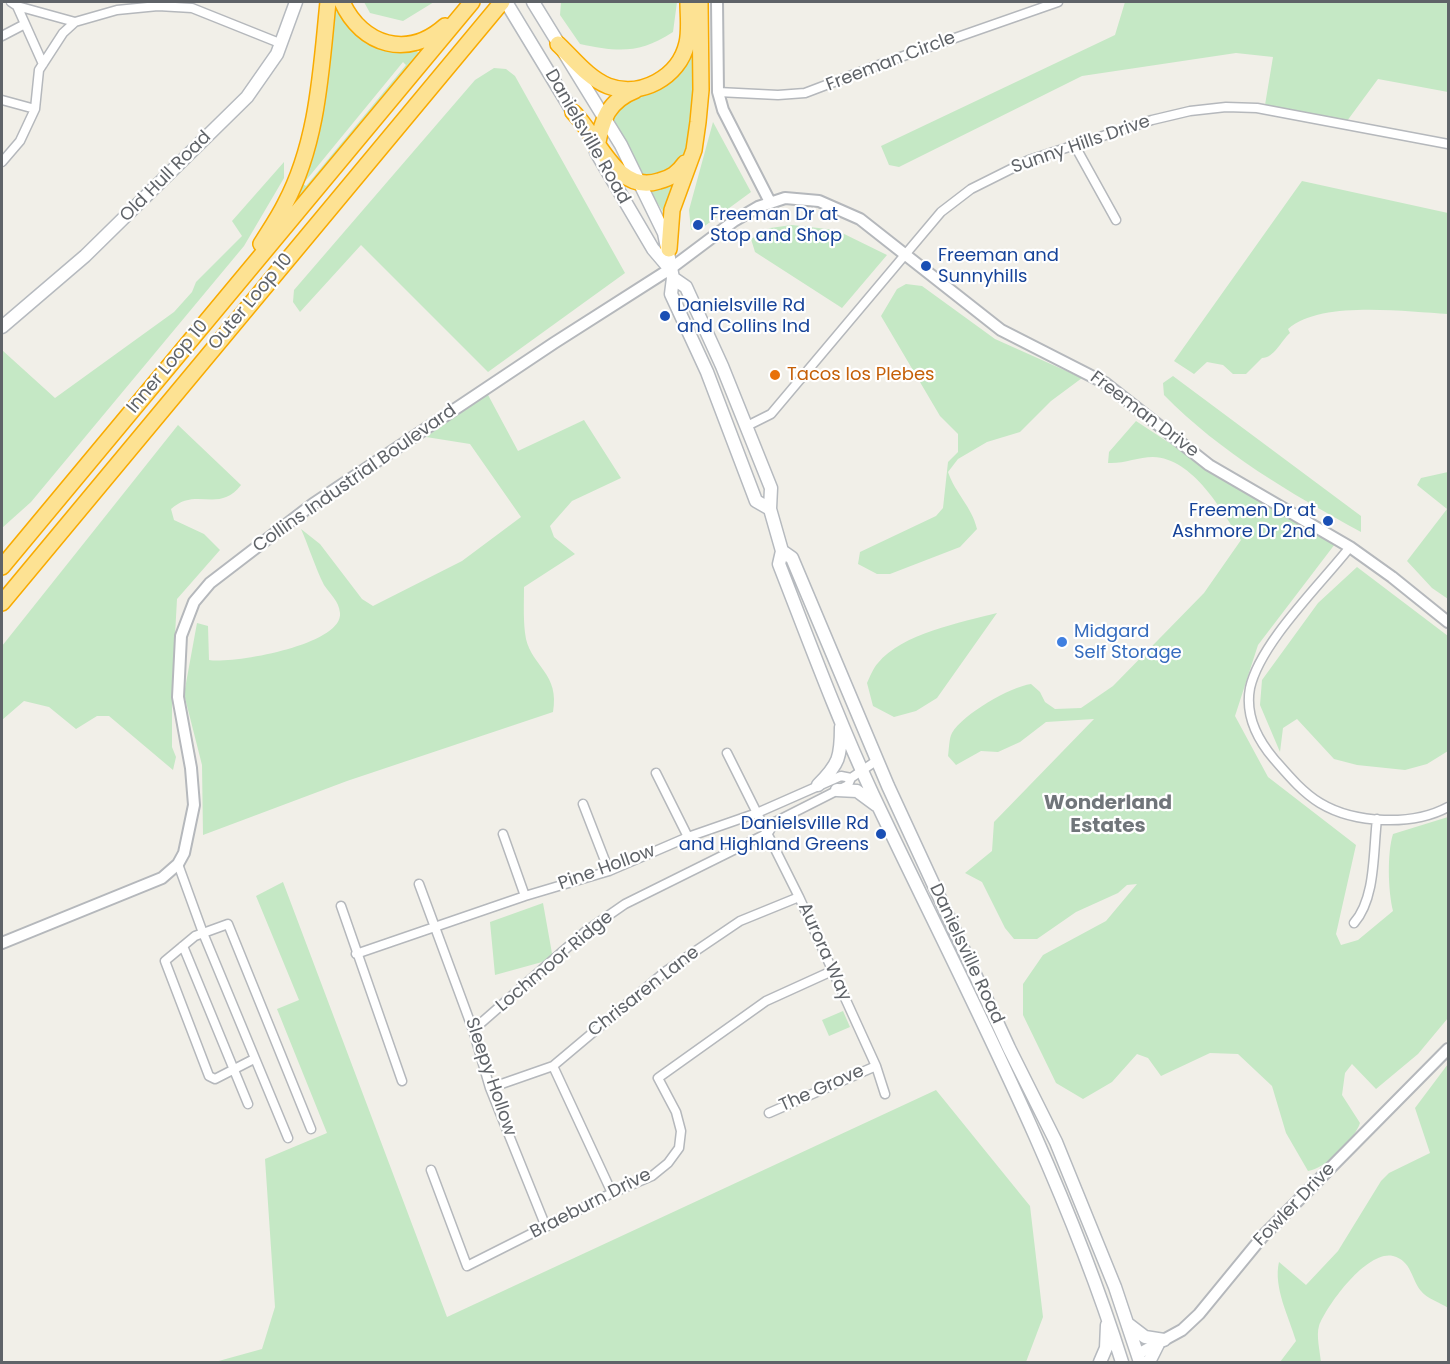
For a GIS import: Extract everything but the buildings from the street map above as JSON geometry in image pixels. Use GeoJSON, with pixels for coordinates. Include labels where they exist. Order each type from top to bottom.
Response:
{"type":"FeatureCollection","features":[{"type":"Feature","properties":{"kind":"highway"},"geometry":{"type":"LineString","coordinates":[[237,285],[285,204],[306,149],[319,89],[328,2]]}},
{"type":"Feature","properties":{"kind":"highway"},"geometry":{"type":"LineString","coordinates":[[342,2],[354,24],[365,33],[377,40],[402,45],[414,43],[438,32],[472,2]]}},
{"type":"Feature","properties":{"kind":"highway","name":"Inner Loop 10"},"geometry":{"type":"LineString","coordinates":[[2,567],[472,2]]}},
{"type":"Feature","properties":{"kind":"highway","name":"Outer Loop 10"},"geometry":{"type":"LineString","coordinates":[[2,603],[504,2]]}},
{"type":"Feature","properties":{"kind":"highway"},"geometry":{"type":"LineString","coordinates":[[558,44],[599,81],[620,88],[649,86],[667,75],[684,52],[688,31],[688,2]]}},
{"type":"Feature","properties":{"kind":"highway"},"geometry":{"type":"LineString","coordinates":[[669,249],[672,210],[694,150],[701,90],[700,2]]}},
{"type":"Feature","properties":{"kind":"highway"},"geometry":{"type":"LineString","coordinates":[[597,147],[604,117],[621,96],[639,88]]}},
{"type":"Feature","properties":{"kind":"highway"},"geometry":{"type":"LineString","coordinates":[[573,112],[588,126],[597,147],[616,171],[628,179],[653,183],[670,178],[679,172],[694,150]]}},
{"type":"Feature","properties":{"kind":"main road","name":"Old Hull Road"},"geometry":{"type":"LineString","coordinates":[[2,327],[85,256],[247,97],[266,73],[282,44],[296,2]]}},
{"type":"Feature","properties":{"kind":"main road","name":"Danielsville Road"},"geometry":{"type":"LineString","coordinates":[[504,2],[522,27],[573,112]]}},
{"type":"Feature","properties":{"kind":"main road","name":"Danielsville Road"},"geometry":{"type":"LineString","coordinates":[[535,6],[642,183],[669,249],[672,274],[671,294],[711,381],[756,501],[770,509]]}},
{"type":"Feature","properties":{"kind":"main road","name":"Danielsville Road"},"geometry":{"type":"LineString","coordinates":[[597,147],[653,249],[672,274],[686,287],[747,426],[771,488],[770,509],[782,551],[779,564],[841,720],[879,808],[1035,1136],[1086,1258],[1122,1362]]}},
{"type":"Feature","properties":{"kind":"main road","name":"Danielsville Road"},"geometry":{"type":"LineString","coordinates":[[782,551],[792,558],[876,761],[1050,1129],[1073,1181],[1139,1358]]}},
{"type":"Feature","properties":{"kind":"main road"},"geometry":{"type":"LineString","coordinates":[[818,785],[834,769],[839,760],[841,720]]}},
{"type":"Feature","properties":{"kind":"main road"},"geometry":{"type":"LineString","coordinates":[[837,790],[862,793],[879,808]]}},
{"type":"Feature","properties":{"kind":"main road"},"geometry":{"type":"LineString","coordinates":[[1035,1136],[1050,1129]]}},
{"type":"Feature","properties":{"kind":"main road"},"geometry":{"type":"LineString","coordinates":[[1100,1362],[1106,1348],[1107,1318]]}},
{"type":"Feature","properties":{"kind":"main road"},"geometry":{"type":"LineString","coordinates":[[1128,1324],[1145,1337],[1161,1342],[1149,1362]]}},
{"type":"Feature","properties":{"kind":"main road"},"geometry":{"type":"LineString","coordinates":[[1122,1362],[1139,1358]]}},
{"type":"Feature","properties":{"kind":"street"},"geometry":{"type":"LineString","coordinates":[[717,2],[718,92],[730,130],[770,202]]}},
{"type":"Feature","properties":{"kind":"street","name":"Freeman Circle"},"geometry":{"type":"LineString","coordinates":[[718,92],[778,95],[805,93],[1058,2]]}},
{"type":"Feature","properties":{"kind":"street"},"geometry":{"type":"LineString","coordinates":[[14,4],[75,22]]}},
{"type":"Feature","properties":{"kind":"street"},"geometry":{"type":"LineString","coordinates":[[14,4],[43,64]]}},
{"type":"Feature","properties":{"kind":"street"},"geometry":{"type":"LineString","coordinates":[[2,162],[20,141],[35,109],[39,70],[63,33],[75,22],[117,10],[158,6],[192,8],[282,44]]}},
{"type":"Feature","properties":{"kind":"street"},"geometry":{"type":"LineString","coordinates":[[2,36],[25,24]]}},
{"type":"Feature","properties":{"kind":"street"},"geometry":{"type":"LineString","coordinates":[[2,100],[35,109]]}},
{"type":"Feature","properties":{"kind":"street","name":"Sunny Hills Drive"},"geometry":{"type":"LineString","coordinates":[[747,426],[771,414],[786,398],[850,317],[941,212],[971,189],[1029,160],[1152,120],[1190,111],[1226,107],[1257,108],[1449,144]]}},
{"type":"Feature","properties":{"kind":"street"},"geometry":{"type":"LineString","coordinates":[[1076,146],[1116,220]]}},
{"type":"Feature","properties":{"kind":"street","name":"Freeman Drive"},"geometry":{"type":"LineString","coordinates":[[672,274],[734,221],[770,202],[785,198],[839,208],[860,219],[906,253],[964,303],[1001,330],[1099,379],[1223,474],[1350,547],[1392,576],[1449,622]]}},
{"type":"Feature","properties":{"kind":"street","name":"Collins Industrial Boulevard"},"geometry":{"type":"LineString","coordinates":[[178,864],[190,829],[194,799],[191,768],[178,697],[179,648],[184,624],[201,592],[219,574],[313,504],[554,343],[672,274]]}},
{"type":"Feature","properties":{"kind":"street"},"geometry":{"type":"LineString","coordinates":[[1350,547],[1270,645],[1257,668],[1251,686],[1250,716],[1255,731],[1271,756],[1307,794],[1334,810],[1377,819],[1416,818],[1433,815],[1449,807]]}},
{"type":"Feature","properties":{"kind":"street"},"geometry":{"type":"LineString","coordinates":[[726,753],[757,813]]}},
{"type":"Feature","properties":{"kind":"street"},"geometry":{"type":"LineString","coordinates":[[768,833],[775,822],[848,785],[851,778],[876,761]]}},
{"type":"Feature","properties":{"kind":"street"},"geometry":{"type":"LineString","coordinates":[[656,772],[688,837]]}},
{"type":"Feature","properties":{"kind":"street","name":"Pine Hollow"},"geometry":{"type":"LineString","coordinates":[[356,954],[609,870],[688,837],[757,813],[841,776],[851,778]]}},
{"type":"Feature","properties":{"kind":"street"},"geometry":{"type":"LineString","coordinates":[[583,804],[609,870]]}},
{"type":"Feature","properties":{"kind":"street","name":"Aurora Way"},"geometry":{"type":"LineString","coordinates":[[757,813],[799,897],[876,1066],[885,1094]]}},
{"type":"Feature","properties":{"kind":"street"},"geometry":{"type":"LineString","coordinates":[[1354,923],[1363,912],[1367,898],[1377,819]]}},
{"type":"Feature","properties":{"kind":"street","name":"Lochmoor Ridge"},"geometry":{"type":"LineString","coordinates":[[473,1030],[586,931],[626,904],[768,833]]}},
{"type":"Feature","properties":{"kind":"street"},"geometry":{"type":"LineString","coordinates":[[503,834],[525,896]]}},
{"type":"Feature","properties":{"kind":"street"},"geometry":{"type":"LineString","coordinates":[[2,943],[162,878],[178,864],[203,933],[288,1138]]}},
{"type":"Feature","properties":{"kind":"street"},"geometry":{"type":"LineString","coordinates":[[419,884],[437,926]]}},
{"type":"Feature","properties":{"kind":"street","name":"Chrisaren Lane"},"geometry":{"type":"LineString","coordinates":[[490,1088],[553,1066],[675,965],[740,921],[799,897]]}},
{"type":"Feature","properties":{"kind":"street"},"geometry":{"type":"LineString","coordinates":[[341,906],[402,1081]]}},
{"type":"Feature","properties":{"kind":"street"},"geometry":{"type":"LineString","coordinates":[[254,1059],[215,1079],[209,1076],[165,961],[203,933],[228,924],[311,1129]]}},
{"type":"Feature","properties":{"kind":"street","name":"Sleepy Hollow"},"geometry":{"type":"LineString","coordinates":[[437,926],[473,1030],[490,1088],[546,1227]]}},
{"type":"Feature","properties":{"kind":"street"},"geometry":{"type":"LineString","coordinates":[[183,946],[248,1104]]}},
{"type":"Feature","properties":{"kind":"street","name":"Braeburn Drive"},"geometry":{"type":"LineString","coordinates":[[430,1170],[467,1266],[612,1193],[651,1176],[668,1162],[679,1148],[681,1131],[676,1112],[658,1078],[766,1001],[832,971]]}},
{"type":"Feature","properties":{"kind":"street","name":"Fowler Drive"},"geometry":{"type":"LineString","coordinates":[[1139,1358],[1182,1330],[1199,1314],[1263,1236],[1449,1049]]}},
{"type":"Feature","properties":{"kind":"street"},"geometry":{"type":"LineString","coordinates":[[553,1066],[612,1193]]}},
{"type":"Feature","properties":{"kind":"street","name":"The Grove"},"geometry":{"type":"LineString","coordinates":[[769,1113],[876,1066]]}},
{"type":"Feature","properties":{"kind":"green space"},"geometry":{"type":"Polygon","coordinates":[[[331,2],[339,2],[347,20],[415,48],[419,54],[289,213],[331,2]],[[403,62],[303,184],[306,186],[406,65],[403,62]]]}},
{"type":"Feature","properties":{"kind":"green space"},"geometry":{"type":"Polygon","coordinates":[[[364,2],[434,2],[403,21],[370,13],[364,2]]]}},
{"type":"Feature","properties":{"kind":"green space"},"geometry":{"type":"Polygon","coordinates":[[[561,2],[677,2],[673,32],[639,48],[617,50],[580,44],[560,15],[561,2]]]}},
{"type":"Feature","properties":{"kind":"green space"},"geometry":{"type":"Polygon","coordinates":[[[692,2],[696,86],[692,128],[687,148],[679,167],[645,180],[609,116],[611,110],[673,74],[692,2]]]}},
{"type":"Feature","properties":{"kind":"green space"},"geometry":{"type":"Polygon","coordinates":[[[1125,2],[1448,2],[1448,92],[1378,79],[1347,121],[1265,105],[1273,57],[1236,53],[1082,76],[899,167],[889,165],[881,146],[1115,35],[1125,2]]]}},
{"type":"Feature","properties":{"kind":"green space"},"geometry":{"type":"Polygon","coordinates":[[[494,68],[506,69],[515,76],[625,273],[488,372],[361,245],[300,312],[293,302],[294,290],[475,80],[494,68]]]}},
{"type":"Feature","properties":{"kind":"green space"},"geometry":{"type":"Polygon","coordinates":[[[713,122],[751,192],[702,228],[691,230],[689,210],[713,122]]]}},
{"type":"Feature","properties":{"kind":"green space"},"geometry":{"type":"Polygon","coordinates":[[[284,162],[284,178],[244,246],[31,502],[2,528],[2,350],[55,398],[174,312],[192,292],[196,282],[242,236],[232,221],[284,162]]]}},
{"type":"Feature","properties":{"kind":"green space"},"geometry":{"type":"Polygon","coordinates":[[[678,176],[667,218],[649,190],[678,176]]]}},
{"type":"Feature","properties":{"kind":"green space"},"geometry":{"type":"Polygon","coordinates":[[[1302,181],[1448,213],[1448,314],[1365,310],[1321,314],[1303,320],[1288,329],[1290,333],[1274,352],[1262,358],[1246,374],[1233,374],[1223,365],[1207,362],[1194,374],[1174,361],[1302,181]]]}},
{"type":"Feature","properties":{"kind":"green space"},"geometry":{"type":"Polygon","coordinates":[[[792,225],[836,230],[887,255],[842,308],[755,252],[751,239],[770,228],[792,225]]]}},
{"type":"Feature","properties":{"kind":"green space"},"geometry":{"type":"Polygon","coordinates":[[[906,284],[922,286],[995,339],[1082,378],[1051,401],[1020,432],[987,442],[958,459],[948,472],[975,521],[977,529],[960,547],[890,574],[877,574],[858,564],[860,552],[936,516],[943,508],[948,462],[958,452],[958,434],[940,416],[881,316],[897,289],[906,284]]]}},
{"type":"Feature","properties":{"kind":"green space"},"geometry":{"type":"Polygon","coordinates":[[[1173,376],[1361,516],[1361,532],[1257,471],[1186,416],[1164,395],[1163,383],[1173,376]]]}},
{"type":"Feature","properties":{"kind":"green space"},"geometry":{"type":"Polygon","coordinates":[[[487,393],[518,451],[584,420],[621,478],[572,501],[550,526],[554,537],[575,554],[524,587],[526,639],[553,688],[553,712],[347,781],[203,835],[202,765],[184,694],[197,623],[208,626],[209,660],[240,659],[285,650],[324,634],[336,624],[340,613],[338,605],[324,585],[301,529],[320,544],[362,599],[373,606],[462,561],[521,517],[470,444],[426,437],[487,393]]]}},
{"type":"Feature","properties":{"kind":"green space"},"geometry":{"type":"Polygon","coordinates":[[[1136,421],[1235,486],[1335,544],[1258,645],[1235,716],[1268,777],[1356,845],[1336,934],[1341,945],[1358,940],[1393,911],[1389,872],[1393,834],[1448,817],[1448,1018],[1418,1054],[1376,1089],[1352,1064],[1345,1073],[1342,1095],[1360,1123],[1352,1137],[1331,1159],[1308,1171],[1286,1133],[1272,1086],[1238,1054],[1210,1053],[1161,1076],[1148,1058],[1137,1054],[1112,1082],[1083,1099],[1056,1083],[1023,1015],[1023,984],[1043,955],[1106,921],[1137,884],[1127,885],[1118,893],[1076,912],[1037,939],[1014,939],[1005,928],[982,882],[965,873],[992,851],[994,822],[1094,719],[1046,722],[1020,742],[998,752],[981,751],[956,765],[948,756],[951,735],[958,726],[988,702],[1011,690],[1031,684],[1040,692],[1045,702],[1055,709],[1081,708],[1113,686],[1204,593],[1241,540],[1205,488],[1181,466],[1153,457],[1108,463],[1109,452],[1136,421]]]}},
{"type":"Feature","properties":{"kind":"green space"},"geometry":{"type":"Polygon","coordinates":[[[178,425],[241,485],[224,498],[189,500],[171,509],[174,520],[204,534],[220,550],[177,599],[172,690],[172,747],[176,757],[173,770],[109,716],[97,716],[76,729],[49,707],[24,701],[2,720],[2,646],[178,425]]]}},
{"type":"Feature","properties":{"kind":"green space"},"geometry":{"type":"Polygon","coordinates":[[[1448,472],[1448,599],[1432,588],[1407,561],[1447,509],[1417,485],[1421,478],[1448,472]]]}},
{"type":"Feature","properties":{"kind":"green space"},"geometry":{"type":"Polygon","coordinates":[[[1357,567],[1448,636],[1448,751],[1427,764],[1405,770],[1357,765],[1334,759],[1297,719],[1283,728],[1280,752],[1260,705],[1262,680],[1318,603],[1357,567]]]}},
{"type":"Feature","properties":{"kind":"green space"},"geometry":{"type":"Polygon","coordinates":[[[997,613],[937,698],[916,711],[894,717],[873,706],[867,683],[876,665],[888,653],[901,644],[933,630],[997,613]]]}},
{"type":"Feature","properties":{"kind":"green space"},"geometry":{"type":"Polygon","coordinates":[[[283,882],[447,1317],[936,1090],[1030,1206],[1043,1317],[1026,1362],[215,1362],[262,1349],[275,1307],[265,1159],[327,1133],[277,1009],[299,1000],[256,896],[283,882]]]}},
{"type":"Feature","properties":{"kind":"green space"},"geometry":{"type":"Polygon","coordinates":[[[543,903],[553,959],[495,975],[490,922],[543,903]]]}},
{"type":"Feature","properties":{"kind":"green space"},"geometry":{"type":"Polygon","coordinates":[[[843,1011],[850,1027],[829,1036],[822,1020],[843,1011]]]}},
{"type":"Feature","properties":{"kind":"green space"},"geometry":{"type":"Polygon","coordinates":[[[1448,1064],[1448,1308],[1423,1294],[1408,1266],[1399,1258],[1383,1256],[1360,1270],[1330,1305],[1319,1326],[1321,1362],[1280,1362],[1296,1341],[1280,1292],[1279,1262],[1306,1285],[1338,1251],[1381,1181],[1389,1173],[1430,1153],[1415,1108],[1448,1064]]]}},
{"type":"Feature","properties":{"kind":"place","name":"Freeman Dr at Stop and Shop"},"geometry":{"type":"Point","coordinates":[698,225]}},
{"type":"Feature","properties":{"kind":"place","name":"Freeman and Sunnyhills"},"geometry":{"type":"Point","coordinates":[926,266]}},
{"type":"Feature","properties":{"kind":"place","name":"Danielsville Rd and Collins Ind"},"geometry":{"type":"Point","coordinates":[665,316]}},
{"type":"Feature","properties":{"kind":"place","name":"Tacos los Plebes"},"geometry":{"type":"Point","coordinates":[775,375]}},
{"type":"Feature","properties":{"kind":"place","name":"Freemen Dr at Ashmore Dr 2nd"},"geometry":{"type":"Point","coordinates":[1328,521]}},
{"type":"Feature","properties":{"kind":"place","name":"Midgard Self Storage"},"geometry":{"type":"Point","coordinates":[1062,642]}},
{"type":"Feature","properties":{"kind":"place","name":"Danielsville Rd and Highland Greens"},"geometry":{"type":"Point","coordinates":[881,834]}},
{"type":"Feature","properties":{"kind":"district","name":"Wonderland Estates"},"geometry":{"type":"Point","coordinates":[1108,816]}}]}
